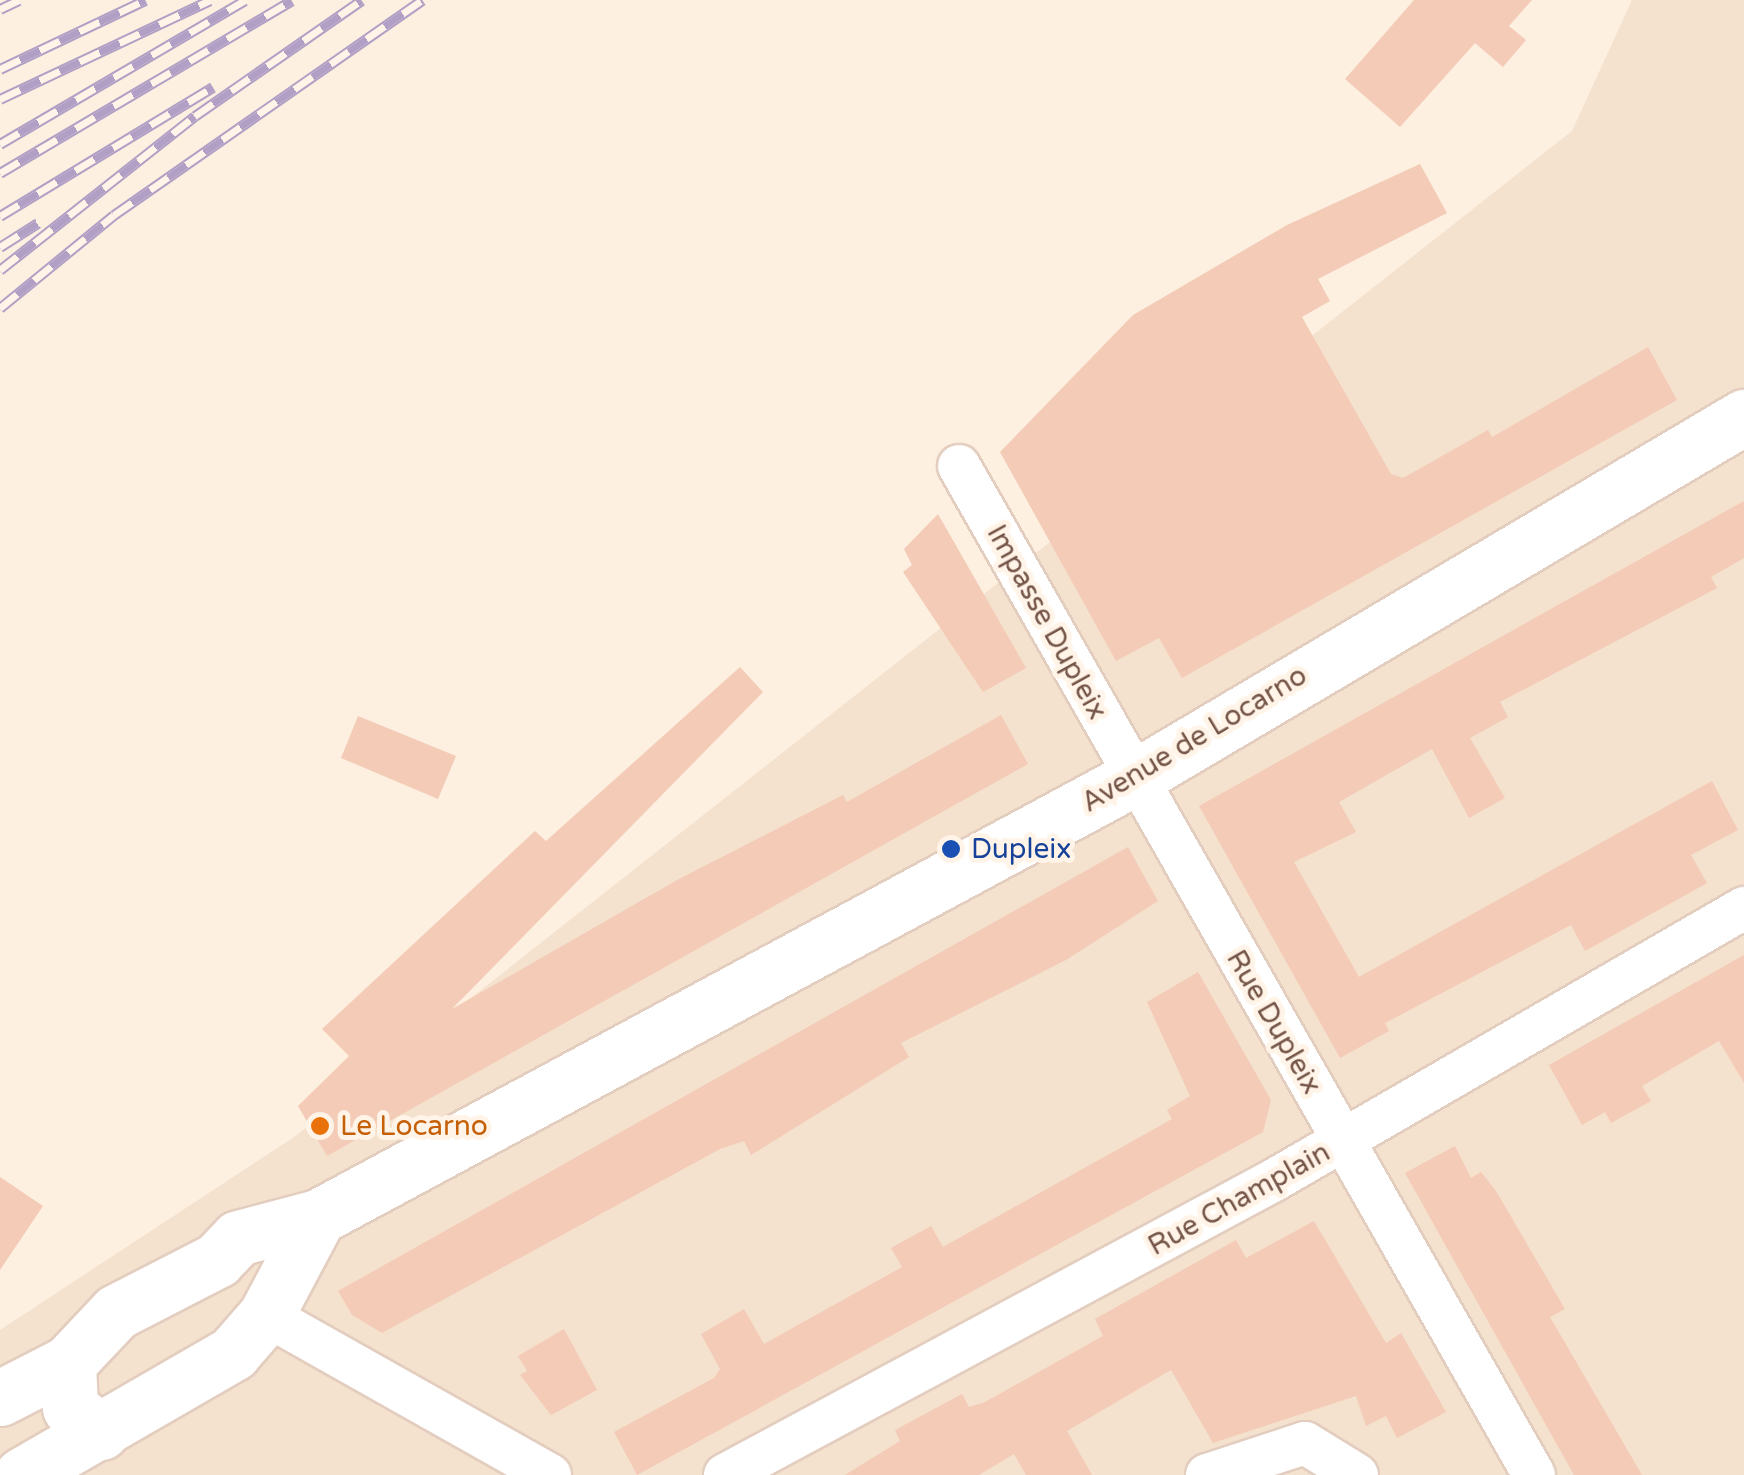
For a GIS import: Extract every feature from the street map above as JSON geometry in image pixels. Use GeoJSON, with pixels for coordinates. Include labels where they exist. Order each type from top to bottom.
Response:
{"type":"FeatureCollection","features":[{"type":"Feature","properties":{"kind":"street","name":"Avenue de Locarno"},"geometry":{"type":"LineString","coordinates":[[0,1398],[68,1363],[116,1312],[217,1260],[238,1238],[318,1216],[1134,778],[1744,418]]}},
{"type":"Feature","properties":{"kind":"street","name":"Impasse Dupleix"},"geometry":{"type":"LineString","coordinates":[[959,466],[1134,778]]}},
{"type":"Feature","properties":{"kind":"street","name":"Rue Dupleix"},"geometry":{"type":"LineString","coordinates":[[1134,778],[1534,1475]]}},
{"type":"Feature","properties":{"kind":"street","name":"Rue Champlain"},"geometry":{"type":"LineString","coordinates":[[726,1475],[1343,1142],[1744,908]]}},
{"type":"Feature","properties":{"kind":"street"},"geometry":{"type":"LineString","coordinates":[[22,1475],[233,1354],[266,1314],[318,1216]]}},
{"type":"Feature","properties":{"kind":"street"},"geometry":{"type":"LineString","coordinates":[[217,1260],[266,1314],[550,1475]]}},
{"type":"Feature","properties":{"kind":"street"},"geometry":{"type":"LineString","coordinates":[[68,1363],[70,1408],[101,1432]]}},
{"type":"Feature","properties":{"kind":"street"},"geometry":{"type":"LineString","coordinates":[[1206,1475],[1305,1443],[1356,1475]]}},
{"type":"Feature","properties":{"kind":"shaded area"},"geometry":{"type":"Polygon","coordinates":[[[1632,0],[1744,0],[1744,1475],[0,1475],[0,1330],[297,1135],[1572,131],[1632,0]]]}},
{"type":"Feature","properties":{"kind":"building"},"geometry":{"type":"Polygon","coordinates":[[[1414,0],[1532,0],[1509,26],[1526,40],[1503,67],[1475,43],[1400,127],[1345,79],[1414,0]]]}},
{"type":"Feature","properties":{"kind":"building"},"geometry":{"type":"Polygon","coordinates":[[[1420,164],[1447,213],[1318,279],[1330,301],[1302,317],[1391,474],[1403,478],[1488,430],[1492,437],[1648,347],[1677,400],[1182,678],[1159,638],[1116,661],[1000,452],[1133,315],[1287,225],[1420,164]]]}},
{"type":"Feature","properties":{"kind":"building"},"geometry":{"type":"Polygon","coordinates":[[[1744,501],[1744,558],[1711,577],[1717,588],[1500,702],[1508,717],[1470,738],[1505,798],[1469,818],[1432,749],[1339,802],[1356,832],[1294,862],[1359,977],[1712,781],[1738,830],[1691,855],[1707,883],[1585,951],[1571,925],[1385,1023],[1389,1031],[1340,1058],[1199,806],[1744,501]]]}},
{"type":"Feature","properties":{"kind":"building"},"geometry":{"type":"Polygon","coordinates":[[[938,514],[1026,668],[983,692],[903,572],[912,565],[904,549],[938,514]]]}},
{"type":"Feature","properties":{"kind":"building"},"geometry":{"type":"Polygon","coordinates":[[[740,667],[763,692],[452,1009],[679,879],[843,795],[847,802],[1001,715],[1028,764],[327,1156],[298,1106],[349,1056],[322,1029],[535,831],[546,841],[740,667]]]}},
{"type":"Feature","properties":{"kind":"building"},"geometry":{"type":"Polygon","coordinates":[[[358,716],[456,756],[438,799],[341,758],[358,716]]]}},
{"type":"Feature","properties":{"kind":"building"},"geometry":{"type":"Polygon","coordinates":[[[1128,847],[1158,901],[1066,960],[901,1043],[909,1057],[751,1155],[744,1141],[720,1149],[382,1333],[352,1315],[338,1291],[1128,847]]]}},
{"type":"Feature","properties":{"kind":"building"},"geometry":{"type":"Polygon","coordinates":[[[1744,955],[1744,1083],[1719,1041],[1642,1086],[1651,1101],[1611,1123],[1605,1112],[1582,1125],[1549,1065],[1744,955]]]}},
{"type":"Feature","properties":{"kind":"building"},"geometry":{"type":"Polygon","coordinates":[[[1198,972],[1271,1100],[1263,1132],[637,1475],[614,1432],[714,1378],[720,1369],[701,1334],[744,1309],[764,1344],[902,1267],[891,1248],[931,1226],[943,1247],[1172,1119],[1167,1110],[1190,1096],[1147,1002],[1198,972]]]}},
{"type":"Feature","properties":{"kind":"building"},"geometry":{"type":"Polygon","coordinates":[[[1455,1146],[1471,1178],[1481,1172],[1496,1191],[1565,1309],[1550,1317],[1642,1475],[1574,1475],[1405,1173],[1455,1146]]]}},
{"type":"Feature","properties":{"kind":"building"},"geometry":{"type":"Polygon","coordinates":[[[0,1177],[43,1206],[0,1270],[0,1177]]]}},
{"type":"Feature","properties":{"kind":"building"},"geometry":{"type":"Polygon","coordinates":[[[1314,1221],[1386,1343],[1401,1333],[1446,1412],[1397,1438],[1386,1416],[1366,1426],[1356,1396],[1213,1443],[1171,1370],[1067,1431],[1092,1475],[1026,1475],[1014,1454],[979,1475],[845,1475],[900,1441],[895,1430],[962,1394],[969,1407],[985,1402],[1103,1336],[1095,1319],[1236,1240],[1246,1258],[1314,1221]]]}},
{"type":"Feature","properties":{"kind":"building"},"geometry":{"type":"Polygon","coordinates":[[[564,1329],[597,1390],[551,1415],[520,1375],[527,1371],[518,1356],[564,1329]]]}},
{"type":"Feature","properties":{"kind":"railway"},"geometry":{"type":"LineString","coordinates":[[0,9],[19,0]]}},
{"type":"Feature","properties":{"kind":"railway"},"geometry":{"type":"LineString","coordinates":[[0,69],[145,0]]}},
{"type":"Feature","properties":{"kind":"railway"},"geometry":{"type":"LineString","coordinates":[[0,99],[210,0]]}},
{"type":"Feature","properties":{"kind":"railway"},"geometry":{"type":"LineString","coordinates":[[0,144],[245,0]]}},
{"type":"Feature","properties":{"kind":"railway"},"geometry":{"type":"LineString","coordinates":[[0,173],[292,0]]}},
{"type":"Feature","properties":{"kind":"railway"},"geometry":{"type":"LineString","coordinates":[[0,270],[195,116],[362,0]]}},
{"type":"Feature","properties":{"kind":"railway"},"geometry":{"type":"LineString","coordinates":[[0,308],[114,215],[422,0]]}},
{"type":"Feature","properties":{"kind":"railway"},"geometry":{"type":"LineString","coordinates":[[0,216],[213,87]]}},
{"type":"Feature","properties":{"kind":"railway"},"geometry":{"type":"LineString","coordinates":[[0,247],[38,223]]}},
{"type":"Feature","properties":{"kind":"place","name":"Dupleix"},"geometry":{"type":"Point","coordinates":[951,849]}},
{"type":"Feature","properties":{"kind":"place","name":"Le Locarno"},"geometry":{"type":"Point","coordinates":[320,1126]}}]}
